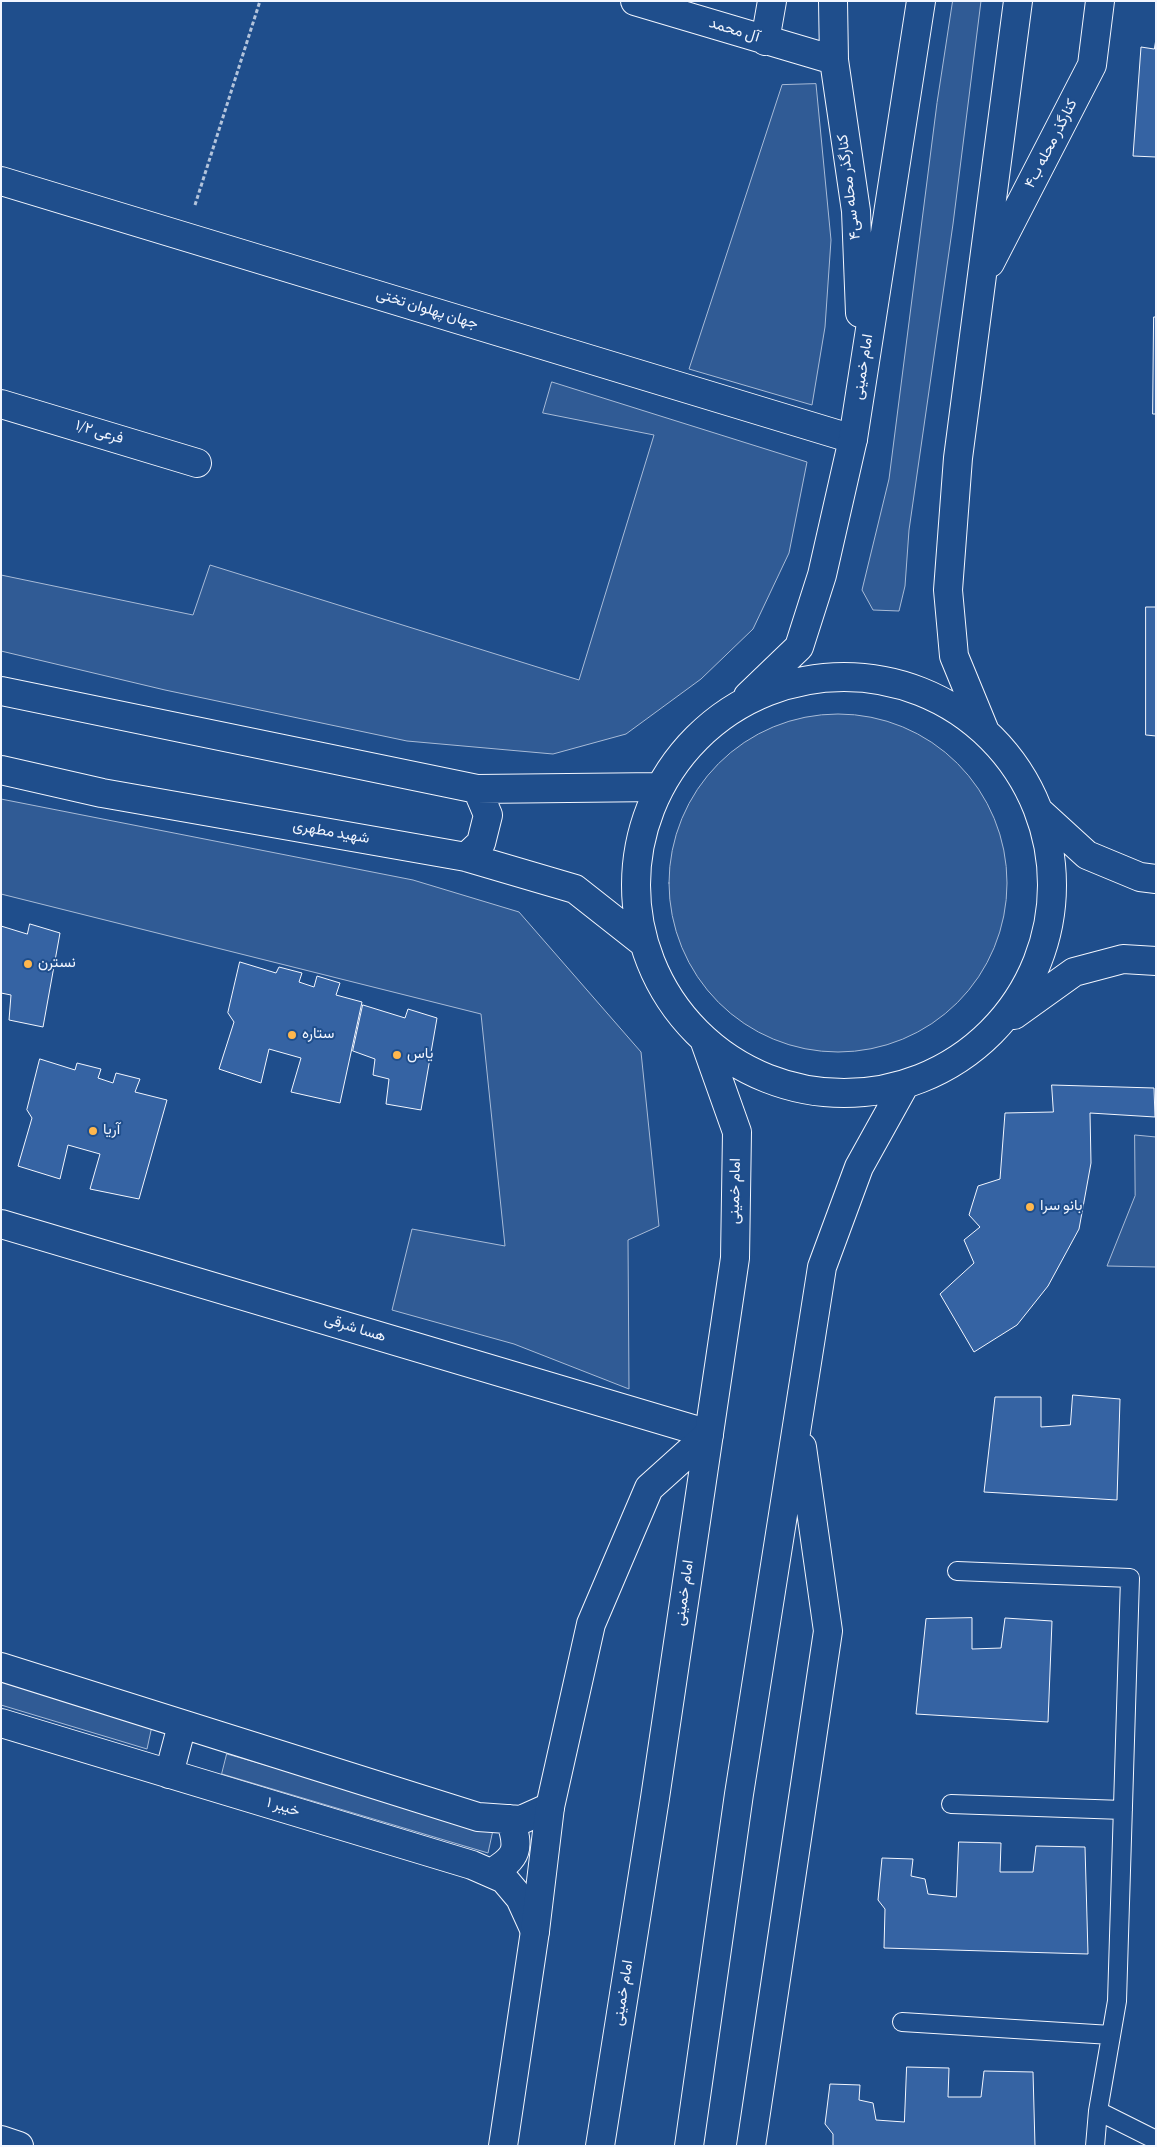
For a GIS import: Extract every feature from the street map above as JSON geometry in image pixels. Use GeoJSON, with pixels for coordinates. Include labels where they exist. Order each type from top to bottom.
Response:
{"type":"FeatureCollection","features":[{"type":"Feature","properties":{"kind":"main road","name":"آل محمد"},"geometry":{"type":"LineString","coordinates":[[635,1],[834,60]]}},
{"type":"Feature","properties":{"kind":"main road"},"geometry":{"type":"LineString","coordinates":[[765,40],[772,1]]}},
{"type":"Feature","properties":{"kind":"main road","name":"کنارگذر محله سی۴"},"geometry":{"type":"LineString","coordinates":[[833,1],[834,60],[856,211],[863,373]]}},
{"type":"Feature","properties":{"kind":"main road","name":"امام خمینی"},"geometry":{"type":"LineString","coordinates":[[741,704],[799,647],[822,575],[853,439],[921,1]]}},
{"type":"Feature","properties":{"kind":"main road"},"geometry":{"type":"LineString","coordinates":[[984,729],[954,656],[948,590],[958,458],[1018,1]]}},
{"type":"Feature","properties":{"kind":"main road","name":"کنارگذر محله ب۴"},"geometry":{"type":"LineString","coordinates":[[982,280],[1092,65],[1100,1]]}},
{"type":"Feature","properties":{"kind":"main road","name":"جهان پهلوان تختی"},"geometry":{"type":"LineString","coordinates":[[1,181],[853,439]]}},
{"type":"Feature","properties":{"kind":"main road","name":"فرعی ۱/۲"},"geometry":{"type":"LineString","coordinates":[[1,404],[197,462]]}},
{"type":"Feature","properties":{"kind":"main road"},"geometry":{"type":"LineString","coordinates":[[999,1026],[1031,979],[1050,925],[1053,869],[1041,813],[1017,768],[984,729],[929,694],[866,678],[801,681],[741,704],[693,739],[658,787],[640,836],[634,889],[641,941],[666,996],[705,1042],[765,1079],[834,1094],[904,1086],[956,1062],[999,1026],[1074,972],[1123,959],[1156,961]]}},
{"type":"Feature","properties":{"kind":"main road"},"geometry":{"type":"LineString","coordinates":[[1,691],[477,789],[658,787]]}},
{"type":"Feature","properties":{"kind":"main road","name":"شهید مطهری"},"geometry":{"type":"LineString","coordinates":[[1,770],[102,792],[466,857],[575,889],[641,941]]}},
{"type":"Feature","properties":{"kind":"main road"},"geometry":{"type":"LineString","coordinates":[[466,857],[481,843],[488,816],[477,789]]}},
{"type":"Feature","properties":{"kind":"main road"},"geometry":{"type":"LineString","coordinates":[[1041,813],[1087,855],[1140,877],[1156,879]]}},
{"type":"Feature","properties":{"kind":"main road","name":"امام خمینی"},"geometry":{"type":"LineString","coordinates":[[600,2146],[655,1798],[735,1258],[738,1132],[705,1042]]}},
{"type":"Feature","properties":{"kind":"main road"},"geometry":{"type":"LineString","coordinates":[[688,2146],[738,1804],[822,1267],[859,1167],[904,1086]]}},
{"type":"Feature","properties":{"kind":"main road","name":"هسا شرقی"},"geometry":{"type":"LineString","coordinates":[[1,1224],[709,1434]]}},
{"type":"Feature","properties":{"kind":"main road"},"geometry":{"type":"LineString","coordinates":[[751,2146],[828,1631],[798,1418]]}},
{"type":"Feature","properties":{"kind":"main road"},"geometry":{"type":"LineString","coordinates":[[503,2146],[535,1931],[550,1807],[591,1624],[649,1488],[709,1434]]}},
{"type":"Feature","properties":{"kind":"main road"},"geometry":{"type":"LineString","coordinates":[[1,1667],[478,1817],[521,1820],[550,1807]]}},
{"type":"Feature","properties":{"kind":"main road","name":"خیبر ۱"},"geometry":{"type":"LineString","coordinates":[[1,1723],[472,1865],[504,1879],[520,1898],[535,1931]]}},
{"type":"Feature","properties":{"kind":"main road"},"geometry":{"type":"LineString","coordinates":[[169,1774],[182,1725]]}},
{"type":"Feature","properties":{"kind":"main road"},"geometry":{"type":"LineString","coordinates":[[491,1873],[508,1863],[514,1853],[516,1838],[510,1819]]}},
{"type":"Feature","properties":{"kind":"main road"},"geometry":{"type":"LineString","coordinates":[[1,2140],[19,2146]]}},
{"type":"Feature","properties":{"kind":"lane"},"geometry":{"type":"LineString","coordinates":[[957,1571],[1130,1578],[1118,2002],[1098,2111],[1096,2146]]}},
{"type":"Feature","properties":{"kind":"lane"},"geometry":{"type":"LineString","coordinates":[[951,1804],[1123,1810]]}},
{"type":"Feature","properties":{"kind":"lane"},"geometry":{"type":"LineString","coordinates":[[902,2022],[1111,2035]]}},
{"type":"Feature","properties":{"kind":"lane"},"geometry":{"type":"LineString","coordinates":[[1098,2111],[1156,2140]]}},
{"type":"Feature","properties":{"kind":"path"},"geometry":{"type":"LineString","coordinates":[[185,237],[260,1]]}},
{"type":"Feature","properties":{"kind":"shaded area"},"geometry":{"type":"Polygon","coordinates":[[[953,1],[981,1],[953,224],[909,530],[905,586],[899,611],[873,610],[862,590],[889,479],[937,103],[953,1]]]}},
{"type":"Feature","properties":{"kind":"shaded area"},"geometry":{"type":"Polygon","coordinates":[[[816,84],[831,240],[825,327],[812,405],[689,369],[782,85],[816,84]]]}},
{"type":"Feature","properties":{"kind":"shaded area"},"geometry":{"type":"Polygon","coordinates":[[[552,382],[807,462],[789,553],[753,629],[701,679],[626,734],[553,754],[407,741],[165,690],[1,651],[1,575],[193,615],[210,565],[579,680],[654,435],[543,413],[552,382]]]}},
{"type":"Feature","properties":{"kind":"shaded area"},"geometry":{"type":"Polygon","coordinates":[[[838,714],[871,718],[903,727],[932,743],[957,764],[978,789],[994,818],[1003,850],[1007,883],[1003,916],[994,948],[978,977],[957,1002],[932,1023],[903,1039],[871,1048],[838,1052],[805,1048],[773,1039],[744,1023],[719,1002],[698,977],[682,948],[673,916],[669,883],[673,850],[682,818],[698,789],[719,764],[744,743],[773,727],[805,718],[838,714]]]}},
{"type":"Feature","properties":{"kind":"shaded area"},"geometry":{"type":"Polygon","coordinates":[[[1,799],[413,880],[519,912],[641,1052],[659,1226],[628,1240],[629,1389],[514,1344],[392,1310],[412,1229],[505,1246],[481,1014],[1,894],[1,799]]]}},
{"type":"Feature","properties":{"kind":"shaded area"},"geometry":{"type":"Polygon","coordinates":[[[1135,1135],[1156,1137],[1156,1267],[1107,1266],[1135,1196],[1135,1135]]]}},
{"type":"Feature","properties":{"kind":"shaded area"},"geometry":{"type":"Polygon","coordinates":[[[1,1682],[152,1726],[147,1749],[1,1705],[1,1682]]]}},
{"type":"Feature","properties":{"kind":"shaded area"},"geometry":{"type":"Polygon","coordinates":[[[227,1754],[493,1830],[488,1853],[222,1774],[227,1754]]]}},
{"type":"Feature","properties":{"kind":"building"},"geometry":{"type":"Polygon","coordinates":[[[1156,39],[1156,157],[1133,156],[1141,47],[1154,49],[1156,39]]]}},
{"type":"Feature","properties":{"kind":"building"},"geometry":{"type":"Polygon","coordinates":[[[1154,317],[1156,317],[1156,414],[1153,414],[1154,317]]]}},
{"type":"Feature","properties":{"kind":"building"},"geometry":{"type":"Polygon","coordinates":[[[1146,607],[1156,607],[1156,736],[1146,735],[1146,607]]]}},
{"type":"Feature","properties":{"kind":"building","name":"نسترن"},"geometry":{"type":"Polygon","coordinates":[[[30,924],[60,933],[43,1027],[9,1020],[11,995],[1,993],[1,926],[27,934],[30,924]]]}},
{"type":"Feature","properties":{"kind":"building","name":"ستاره"},"geometry":{"type":"Polygon","coordinates":[[[240,962],[276,973],[279,967],[302,973],[299,982],[314,987],[317,976],[340,983],[336,995],[362,1002],[340,1103],[291,1092],[301,1058],[269,1049],[261,1083],[219,1069],[234,1022],[228,1013],[240,962]]]}},
{"type":"Feature","properties":{"kind":"building","name":"یاس"},"geometry":{"type":"Polygon","coordinates":[[[363,1005],[405,1018],[408,1009],[437,1018],[421,1110],[386,1104],[389,1079],[373,1075],[375,1059],[353,1051],[363,1005]]]}},
{"type":"Feature","properties":{"kind":"building","name":"آریا"},"geometry":{"type":"Polygon","coordinates":[[[40,1059],[75,1070],[77,1063],[101,1069],[98,1078],[113,1083],[116,1073],[140,1079],[135,1092],[167,1100],[139,1199],[90,1189],[100,1154],[68,1145],[60,1179],[18,1166],[32,1118],[27,1110],[40,1059]]]}},
{"type":"Feature","properties":{"kind":"building"},"geometry":{"type":"Polygon","coordinates":[[[1052,1085],[1154,1088],[1155,1117],[1090,1113],[1091,1163],[1079,1229],[1048,1286],[1017,1325],[974,1352],[940,1294],[974,1263],[964,1240],[980,1227],[969,1215],[978,1186],[1000,1179],[1005,1113],[1053,1112],[1052,1085]]]}},
{"type":"Feature","properties":{"kind":"building"},"geometry":{"type":"Polygon","coordinates":[[[1073,1395],[1120,1399],[1117,1500],[984,1492],[995,1397],[1041,1397],[1041,1427],[1070,1425],[1073,1395]]]}},
{"type":"Feature","properties":{"kind":"building"},"geometry":{"type":"Polygon","coordinates":[[[972,1618],[972,1649],[1001,1648],[1005,1618],[1052,1621],[1048,1722],[916,1714],[926,1619],[972,1618]]]}},
{"type":"Feature","properties":{"kind":"building"},"geometry":{"type":"Polygon","coordinates":[[[959,1842],[1001,1843],[1000,1872],[1033,1872],[1036,1846],[1085,1847],[1088,1954],[884,1948],[885,1909],[878,1900],[882,1858],[913,1859],[911,1876],[925,1879],[928,1894],[956,1897],[959,1842]]]}},
{"type":"Feature","properties":{"kind":"building"},"geometry":{"type":"Polygon","coordinates":[[[907,2067],[949,2068],[948,2097],[981,2097],[984,2071],[1033,2072],[1035,2146],[833,2146],[833,2134],[825,2124],[830,2084],[860,2085],[859,2100],[873,2103],[876,2120],[904,2122],[907,2067]]]}},
{"type":"Feature","properties":{"kind":"place","name":"نسترن"},"geometry":{"type":"Point","coordinates":[28,964]}},
{"type":"Feature","properties":{"kind":"place","name":"ستاره"},"geometry":{"type":"Point","coordinates":[292,1035]}},
{"type":"Feature","properties":{"kind":"place","name":"یاس"},"geometry":{"type":"Point","coordinates":[397,1055]}},
{"type":"Feature","properties":{"kind":"place","name":"آریا"},"geometry":{"type":"Point","coordinates":[93,1131]}},
{"type":"Feature","properties":{"kind":"place","name":"بانو سرا"},"geometry":{"type":"Point","coordinates":[1030,1207]}}]}
